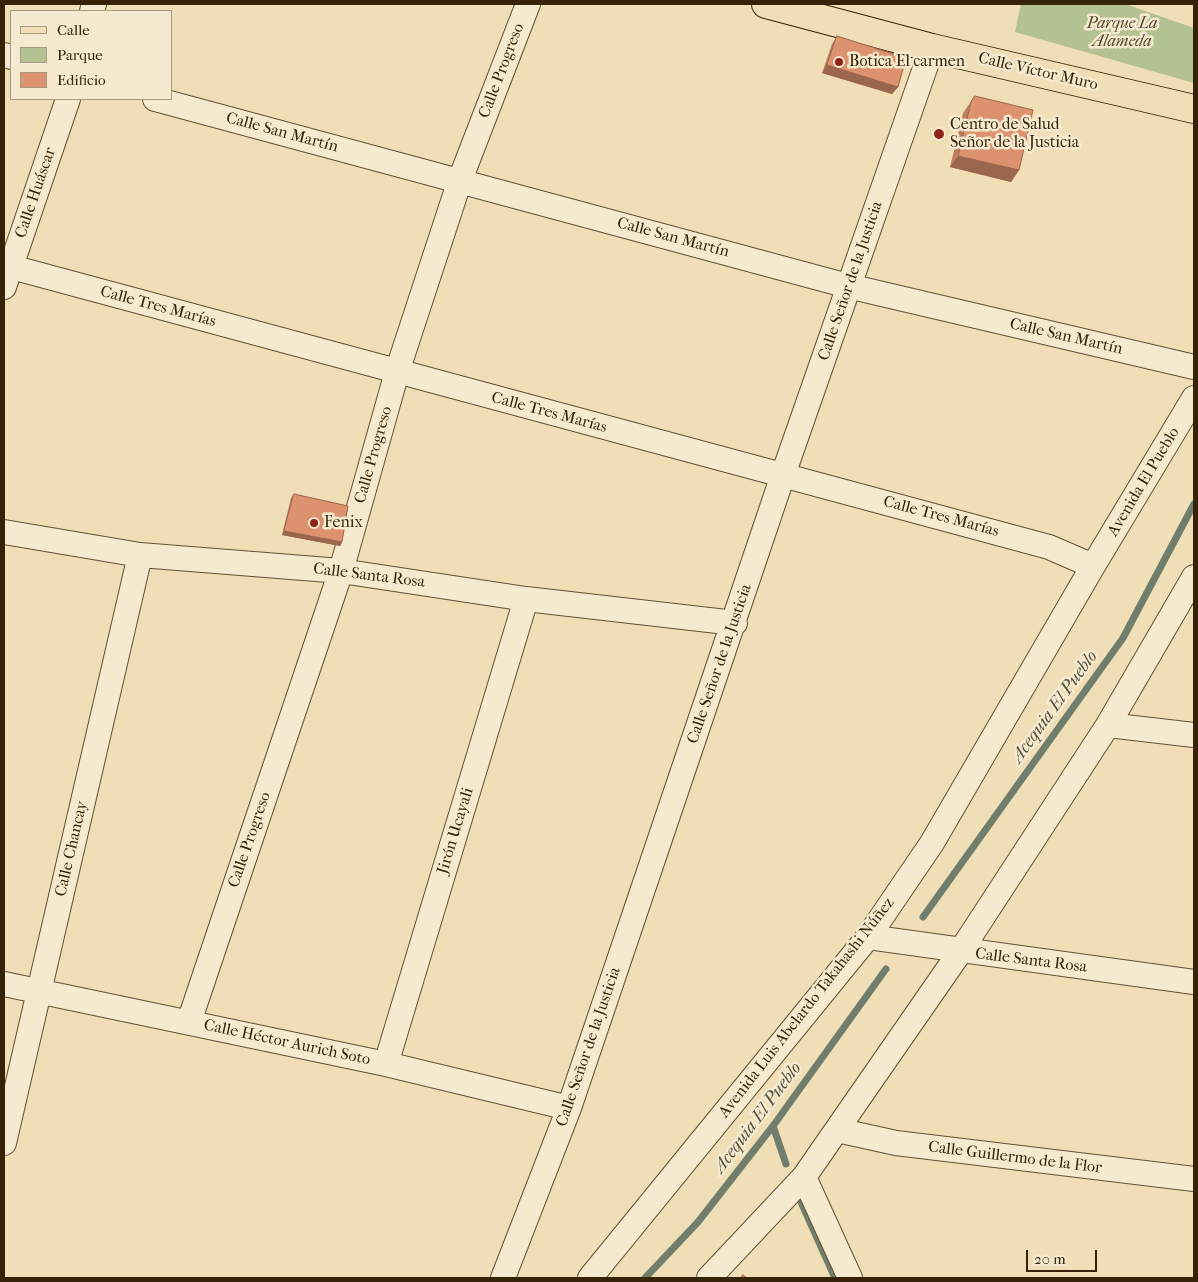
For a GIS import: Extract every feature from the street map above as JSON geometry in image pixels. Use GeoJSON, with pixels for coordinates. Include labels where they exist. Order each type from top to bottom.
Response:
{"type":"FeatureCollection","features":[{"type":"Feature","properties":{"kind":"main road","name":"Calle Víctor Muro"},"geometry":{"type":"LineString","coordinates":[[766,4],[932,48],[1194,109]]}},
{"type":"Feature","properties":{"kind":"street","name":"Calle Progreso"},"geometry":{"type":"LineString","coordinates":[[189,1022],[341,571],[397,372],[460,180],[528,4]]}},
{"type":"Feature","properties":{"kind":"street","name":"Calle Señor de la Justicia"},"geometry":{"type":"LineString","coordinates":[[503,1278],[569,1108],[735,623],[783,475],[932,48]]}},
{"type":"Feature","properties":{"kind":"street","name":"Calle Huáscar"},"geometry":{"type":"LineString","coordinates":[[6,273],[68,100]]}},
{"type":"Feature","properties":{"kind":"street","name":"Calle San Martín"},"geometry":{"type":"LineString","coordinates":[[159,100],[848,286],[1194,367]]}},
{"type":"Feature","properties":{"kind":"street","name":"Calle Tres Marías"},"geometry":{"type":"LineString","coordinates":[[6,273],[397,372],[1049,546],[1093,566]]}},
{"type":"Feature","properties":{"kind":"street","name":"Avenida El Pueblo"},"geometry":{"type":"LineString","coordinates":[[1093,566],[1194,398]]}},
{"type":"Feature","properties":{"kind":"street","name":"Calle Santa Rosa"},"geometry":{"type":"LineString","coordinates":[[4,532],[140,555],[341,571],[526,599],[735,623]]}},
{"type":"Feature","properties":{"kind":"street","name":"Calle Chancay"},"geometry":{"type":"LineString","coordinates":[[4,1143],[140,555]]}},
{"type":"Feature","properties":{"kind":"street","name":"Avenida Luis Abelardo Takahashi Núñez"},"geometry":{"type":"LineString","coordinates":[[590,1278],[868,937],[932,844],[1093,566]]}},
{"type":"Feature","properties":{"kind":"street"},"geometry":{"type":"LineString","coordinates":[[709,1278],[804,1178],[960,952],[1108,724],[1194,577]]}},
{"type":"Feature","properties":{"kind":"street","name":"Jirón Ucayali"},"geometry":{"type":"LineString","coordinates":[[386,1064],[526,599]]}},
{"type":"Feature","properties":{"kind":"street"},"geometry":{"type":"LineString","coordinates":[[1108,724],[1158,732],[1194,735]]}},
{"type":"Feature","properties":{"kind":"street","name":"Calle Santa Rosa"},"geometry":{"type":"LineString","coordinates":[[868,937],[960,952],[1194,982]]}},
{"type":"Feature","properties":{"kind":"street","name":"Calle Héctor Aurich Soto"},"geometry":{"type":"LineString","coordinates":[[4,984],[386,1064],[569,1108]]}},
{"type":"Feature","properties":{"kind":"street","name":"Calle Guillermo de la Flor"},"geometry":{"type":"LineString","coordinates":[[836,1130],[896,1143],[1194,1179]]}},
{"type":"Feature","properties":{"kind":"street"},"geometry":{"type":"LineString","coordinates":[[804,1178],[850,1278]]}},
{"type":"Feature","properties":{"kind":"green space","name":"Parque La Alameda"},"geometry":{"type":"Polygon","coordinates":[[[1021,4],[1125,4],[1194,28],[1194,83],[1015,32],[1021,4]]]}},
{"type":"Feature","properties":{"kind":"building"},"geometry":{"type":"Polygon","coordinates":[[[837,36],[906,58],[898,87],[827,65],[837,36]]]}},
{"type":"Feature","properties":{"kind":"building"},"geometry":{"type":"Polygon","coordinates":[[[975,96],[1033,110],[1019,170],[958,156],[971,102],[975,96]]]}},
{"type":"Feature","properties":{"kind":"building","name":"Fenix"},"geometry":{"type":"Polygon","coordinates":[[[294,494],[348,506],[342,542],[284,531],[294,494]]]}},
{"type":"Feature","properties":{"kind":"waterway","name":"Acequia El Pueblo"},"geometry":{"type":"LineString","coordinates":[[923,917],[1123,638],[1194,504]]}},
{"type":"Feature","properties":{"kind":"waterway","name":"Acequia El Pueblo"},"geometry":{"type":"LineString","coordinates":[[645,1278],[698,1222],[773,1126],[886,969]]}},
{"type":"Feature","properties":{"kind":"waterway"},"geometry":{"type":"LineString","coordinates":[[773,1126],[786,1164]]}},
{"type":"Feature","properties":{"kind":"waterway"},"geometry":{"type":"LineString","coordinates":[[801,1202],[835,1278]]}},
{"type":"Feature","properties":{"kind":"place","name":"Botica El carmen"},"geometry":{"type":"Point","coordinates":[839,62]}},
{"type":"Feature","properties":{"kind":"place","name":"Centro de Salud Señor de la Justicia"},"geometry":{"type":"Point","coordinates":[939,134]}},
{"type":"Feature","properties":{"kind":"place","name":"Fenix"},"geometry":{"type":"Point","coordinates":[314,523]}}]}
